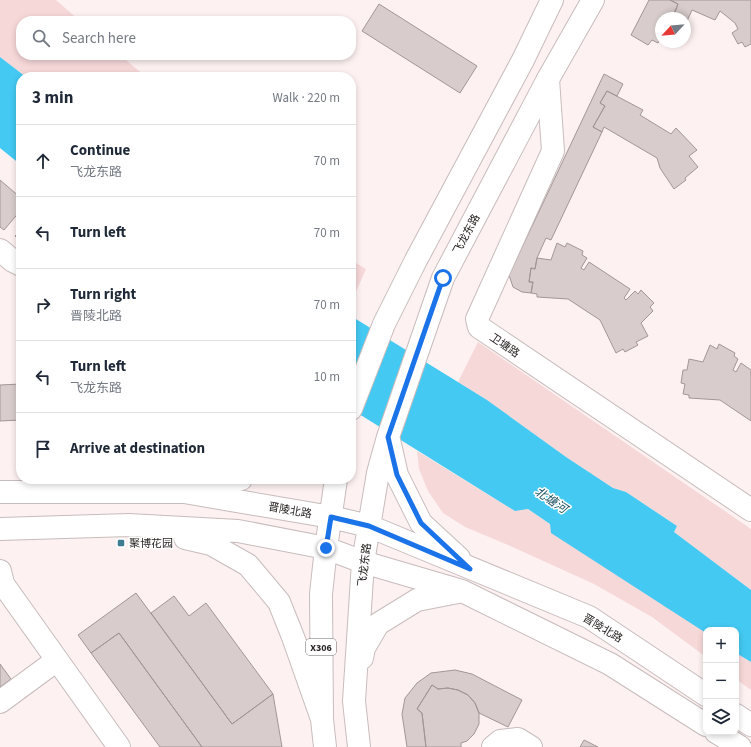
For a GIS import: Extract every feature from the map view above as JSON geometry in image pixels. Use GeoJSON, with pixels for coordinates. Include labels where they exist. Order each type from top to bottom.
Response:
{"type":"FeatureCollection","features":[{"type":"Feature","properties":{"kind":"main road"},"geometry":{"type":"LineString","coordinates":[[356,396],[384,324],[416,260],[523,60],[552,0]]}},
{"type":"Feature","properties":{"kind":"main road","name":"飞龙东路"},"geometry":{"type":"LineString","coordinates":[[359,747],[354,701],[363,562],[378,473],[388,437],[443,278],[548,79],[593,0]]}},
{"type":"Feature","properties":{"kind":"main road","name":"卫塘路"},"geometry":{"type":"LineString","coordinates":[[548,79],[553,151],[477,319],[479,327],[751,510]]}},
{"type":"Feature","properties":{"kind":"main road"},"geometry":{"type":"LineString","coordinates":[[0,250],[16,262]]}},
{"type":"Feature","properties":{"kind":"main road"},"geometry":{"type":"LineString","coordinates":[[388,437],[397,475],[421,523],[470,569]]}},
{"type":"Feature","properties":{"kind":"main road"},"geometry":{"type":"LineString","coordinates":[[184,492],[219,484]]}},
{"type":"Feature","properties":{"kind":"main road"},"geometry":{"type":"LineString","coordinates":[[326,548],[335,484]]}},
{"type":"Feature","properties":{"kind":"main road","name":"晋陵北路"},"geometry":{"type":"LineString","coordinates":[[0,492],[184,492],[331,517],[369,526],[589,618],[703,693]]}},
{"type":"Feature","properties":{"kind":"main road"},"geometry":{"type":"LineString","coordinates":[[129,525],[211,544],[248,565],[279,602],[322,719]]}},
{"type":"Feature","properties":{"kind":"main road"},"geometry":{"type":"LineString","coordinates":[[0,528],[129,525],[238,531],[326,548],[363,562],[462,591],[610,664],[703,723]]}},
{"type":"Feature","properties":{"kind":"main road","name":"X306"},"geometry":{"type":"LineString","coordinates":[[325,747],[322,719],[321,594],[326,548]]}},
{"type":"Feature","properties":{"kind":"main road"},"geometry":{"type":"LineString","coordinates":[[0,571],[3,584],[119,747]]}},
{"type":"Feature","properties":{"kind":"main road"},"geometry":{"type":"LineString","coordinates":[[354,701],[364,648],[378,624],[417,600],[462,591]]}},
{"type":"Feature","properties":{"kind":"main road"},"geometry":{"type":"LineString","coordinates":[[0,702],[57,660]]}},
{"type":"Feature","properties":{"kind":"main road"},"geometry":{"type":"LineString","coordinates":[[739,717],[751,725]]}},
{"type":"Feature","properties":{"kind":"main road"},"geometry":{"type":"LineString","coordinates":[[721,735],[740,747]]}},
{"type":"Feature","properties":{"kind":"main road"},"geometry":{"type":"LineString","coordinates":[[493,747],[500,742],[518,739],[531,747]]}},
{"type":"Feature","properties":{"kind":"shaded area"},"geometry":{"type":"Polygon","coordinates":[[[0,0],[56,0],[74,16],[16,16],[16,60],[126,60],[140,72],[20,72],[0,57],[0,0]]]}},
{"type":"Feature","properties":{"kind":"shaded area"},"geometry":{"type":"Polygon","coordinates":[[[356,263],[366,269],[356,292],[356,263]]]}},
{"type":"Feature","properties":{"kind":"shaded area"},"geometry":{"type":"Polygon","coordinates":[[[478,342],[751,529],[751,590],[674,532],[677,526],[626,492],[613,488],[566,457],[487,400],[458,382],[478,342]]]}},
{"type":"Feature","properties":{"kind":"shaded area"},"geometry":{"type":"Polygon","coordinates":[[[417,451],[515,511],[528,509],[703,631],[703,655],[652,617],[594,584],[465,527],[443,513],[428,491],[419,469],[417,451]]]}},
{"type":"Feature","properties":{"kind":"shaded area"},"geometry":{"type":"Polygon","coordinates":[[[739,655],[751,662],[751,690],[739,681],[739,655]]]}},
{"type":"Feature","properties":{"kind":"water"},"geometry":{"type":"Polygon","coordinates":[[[0,57],[20,72],[16,72],[16,161],[0,148],[0,57]]]}},
{"type":"Feature","properties":{"kind":"water","name":"北塘河"},"geometry":{"type":"Polygon","coordinates":[[[356,319],[487,400],[566,457],[613,488],[626,492],[677,526],[674,532],[751,590],[751,662],[739,655],[739,627],[703,627],[703,631],[551,533],[550,524],[528,509],[515,511],[356,412],[356,319]]]}},
{"type":"Feature","properties":{"kind":"building"},"geometry":{"type":"Polygon","coordinates":[[[649,0],[670,0],[678,4],[675,12],[655,12],[655,42],[652,40],[648,45],[631,35],[649,0]]]}},
{"type":"Feature","properties":{"kind":"building"},"geometry":{"type":"Polygon","coordinates":[[[670,0],[751,0],[751,44],[745,47],[742,42],[738,44],[732,33],[738,29],[735,23],[720,11],[715,20],[692,10],[691,12],[675,12],[678,4],[670,0]]]}},
{"type":"Feature","properties":{"kind":"building"},"geometry":{"type":"Polygon","coordinates":[[[379,4],[477,66],[460,93],[362,31],[379,4]]]}},
{"type":"Feature","properties":{"kind":"building"},"geometry":{"type":"Polygon","coordinates":[[[604,74],[623,84],[617,96],[607,91],[600,103],[605,106],[593,127],[602,132],[551,240],[546,238],[537,258],[535,269],[531,268],[529,282],[533,282],[531,293],[522,292],[513,287],[509,275],[604,74]]]}},
{"type":"Feature","properties":{"kind":"building"},"geometry":{"type":"Polygon","coordinates":[[[607,91],[643,110],[640,115],[671,134],[676,128],[697,150],[689,156],[698,167],[685,178],[686,180],[674,189],[660,168],[657,158],[604,127],[602,132],[593,127],[605,106],[600,103],[607,91]]]}},
{"type":"Feature","properties":{"kind":"building"},"geometry":{"type":"Polygon","coordinates":[[[0,180],[16,194],[16,216],[4,230],[0,227],[0,180]]]}},
{"type":"Feature","properties":{"kind":"building"},"geometry":{"type":"Polygon","coordinates":[[[557,243],[565,247],[567,243],[583,251],[582,255],[587,258],[581,268],[584,270],[589,262],[630,289],[624,298],[626,300],[635,291],[638,294],[641,290],[654,303],[650,307],[653,311],[641,323],[648,336],[636,342],[638,345],[625,352],[623,349],[616,353],[600,320],[568,299],[537,297],[537,294],[531,293],[533,282],[529,282],[531,268],[535,269],[537,258],[551,260],[557,243]]]}},
{"type":"Feature","properties":{"kind":"building"},"geometry":{"type":"Polygon","coordinates":[[[719,344],[735,353],[734,356],[738,359],[733,370],[736,372],[741,363],[751,370],[751,421],[720,400],[689,398],[689,395],[683,394],[685,384],[681,383],[683,370],[687,370],[689,359],[703,362],[710,345],[717,349],[719,344]]]}},
{"type":"Feature","properties":{"kind":"building"},"geometry":{"type":"Polygon","coordinates":[[[16,384],[16,420],[0,421],[0,385],[16,384]]]}},
{"type":"Feature","properties":{"kind":"building"},"geometry":{"type":"Polygon","coordinates":[[[136,593],[232,724],[273,694],[282,747],[202,747],[119,633],[91,653],[78,635],[136,593]]]}},
{"type":"Feature","properties":{"kind":"building"},"geometry":{"type":"Polygon","coordinates":[[[174,596],[189,616],[206,603],[273,694],[232,724],[151,613],[174,596]]]}},
{"type":"Feature","properties":{"kind":"building"},"geometry":{"type":"Polygon","coordinates":[[[119,633],[202,747],[160,747],[91,653],[119,633]]]}},
{"type":"Feature","properties":{"kind":"building"},"geometry":{"type":"Polygon","coordinates":[[[0,664],[11,679],[0,687],[0,664]]]}},
{"type":"Feature","properties":{"kind":"building"},"geometry":{"type":"Polygon","coordinates":[[[455,670],[472,674],[522,700],[508,727],[479,713],[475,703],[468,695],[458,690],[448,688],[438,689],[432,685],[417,709],[422,713],[426,747],[407,747],[402,714],[405,698],[417,683],[431,673],[455,670]]]}},
{"type":"Feature","properties":{"kind":"building"},"geometry":{"type":"Polygon","coordinates":[[[432,685],[438,689],[448,688],[458,690],[468,695],[475,703],[479,713],[479,724],[474,734],[467,741],[461,743],[461,747],[426,747],[422,713],[417,709],[432,685]]]}},
{"type":"Feature","properties":{"kind":"building"},"geometry":{"type":"Polygon","coordinates":[[[584,740],[598,747],[580,747],[584,740]]]}},
{"type":"Feature","properties":{"kind":"place","name":"聚博花园"},"geometry":{"type":"Point","coordinates":[121,543]}},
{"type":"Feature","properties":{"kind":"route"},"geometry":{"type":"LineString","coordinates":[[326,548],[331,517],[369,526],[470,569],[421,523],[397,475],[388,437],[443,278]]}}]}
